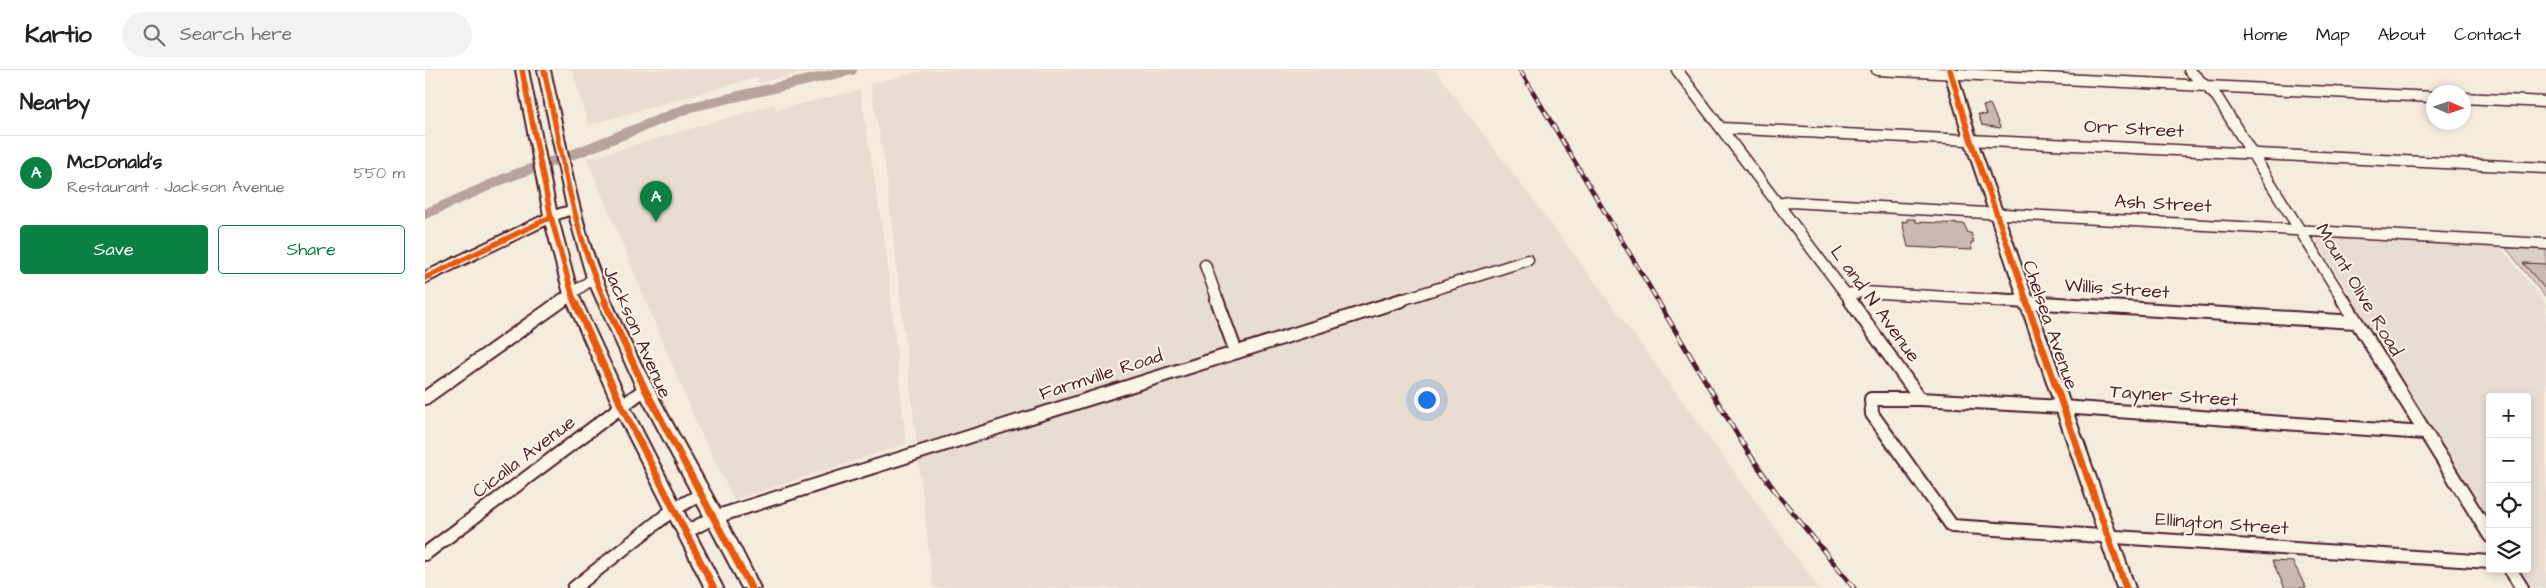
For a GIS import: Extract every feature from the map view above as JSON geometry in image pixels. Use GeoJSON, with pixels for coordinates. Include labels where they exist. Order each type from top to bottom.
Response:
{"type":"FeatureCollection","features":[{"type":"Feature","properties":{"kind":"main road"},"geometry":{"type":"LineString","coordinates":[[522,70],[551,217],[571,294],[622,407],[715,588]]}},
{"type":"Feature","properties":{"kind":"main road","name":"Jackson Avenue"},"geometry":{"type":"LineString","coordinates":[[545,70],[574,209],[594,278],[645,389],[715,517],[751,588]]}},
{"type":"Feature","properties":{"kind":"main road","name":"Chelsea Avenue"},"geometry":{"type":"LineString","coordinates":[[1950,72],[1970,138],[2126,588]]}},
{"type":"Feature","properties":{"kind":"main road"},"geometry":{"type":"LineString","coordinates":[[425,278],[551,217],[574,209]]}},
{"type":"Feature","properties":{"kind":"street","name":"L and N Avenue"},"geometry":{"type":"LineString","coordinates":[[1677,70],[1846,294],[1921,399]]}},
{"type":"Feature","properties":{"kind":"street"},"geometry":{"type":"LineString","coordinates":[[1877,70],[1950,72],[2426,97]]}},
{"type":"Feature","properties":{"kind":"street","name":"Mount Olive Road"},"geometry":{"type":"LineString","coordinates":[[2189,70],[2217,98],[2486,530]]}},
{"type":"Feature","properties":{"kind":"street"},"geometry":{"type":"LineString","coordinates":[[2471,98],[2546,102]]}},
{"type":"Feature","properties":{"kind":"street","name":"Orr Street"},"geometry":{"type":"LineString","coordinates":[[1721,128],[1735,127],[1970,138],[2546,168]]}},
{"type":"Feature","properties":{"kind":"street","name":"Ash Street"},"geometry":{"type":"LineString","coordinates":[[1777,204],[1790,202],[1996,212],[2546,244]]}},
{"type":"Feature","properties":{"kind":"street","name":"Farmville Road"},"geometry":{"type":"LineString","coordinates":[[686,532],[715,517],[1528,260]]}},
{"type":"Feature","properties":{"kind":"street"},"geometry":{"type":"LineString","coordinates":[[1205,265],[1236,352]]}},
{"type":"Feature","properties":{"kind":"street"},"geometry":{"type":"LineString","coordinates":[[425,398],[594,278]]}},
{"type":"Feature","properties":{"kind":"street","name":"Willis Street"},"geometry":{"type":"LineString","coordinates":[[1846,294],[1864,292],[2356,322]]}},
{"type":"Feature","properties":{"kind":"street","name":"Cicalla Avenue"},"geometry":{"type":"LineString","coordinates":[[425,554],[645,389]]}},
{"type":"Feature","properties":{"kind":"street","name":"Tayner Street"},"geometry":{"type":"LineString","coordinates":[[1921,399],[2062,407],[2424,433]]}},
{"type":"Feature","properties":{"kind":"street","name":"Ellington Street"},"geometry":{"type":"LineString","coordinates":[[1921,399],[1871,400],[1872,414],[1952,526],[2486,562]]}},
{"type":"Feature","properties":{"kind":"street"},"geometry":{"type":"LineString","coordinates":[[573,588],[674,509],[702,494]]}},
{"type":"Feature","properties":{"kind":"street"},"geometry":{"type":"LineString","coordinates":[[2513,573],[2522,588]]}},
{"type":"Feature","properties":{"kind":"shaded area"},"geometry":{"type":"Polygon","coordinates":[[[572,70],[815,70],[758,83],[758,77],[588,125],[572,70]]]}},
{"type":"Feature","properties":{"kind":"shaded area"},"geometry":{"type":"Polygon","coordinates":[[[926,70],[1435,70],[1601,290],[1819,588],[933,588],[885,164],[870,84],[926,70]]]}},
{"type":"Feature","properties":{"kind":"shaded area"},"geometry":{"type":"Polygon","coordinates":[[[860,90],[886,250],[906,444],[734,500],[699,429],[587,159],[775,104],[776,110],[860,90]]]}},
{"type":"Feature","properties":{"kind":"shaded area"},"geometry":{"type":"Polygon","coordinates":[[[2313,236],[2501,248],[2546,305],[2546,588],[2532,588],[2523,573],[2531,573],[2531,393],[2486,393],[2486,515],[2313,236]]]}},
{"type":"Feature","properties":{"kind":"shaded area"},"geometry":{"type":"Polygon","coordinates":[[[2506,248],[2546,249],[2546,298],[2506,248]]]}},
{"type":"Feature","properties":{"kind":"building"},"geometry":{"type":"Polygon","coordinates":[[[1990,104],[2000,128],[1982,125],[1978,114],[1986,115],[1983,106],[1990,104]]]}},
{"type":"Feature","properties":{"kind":"building"},"geometry":{"type":"Polygon","coordinates":[[[1907,219],[1915,219],[1916,222],[1964,224],[1968,233],[1971,233],[1974,242],[1971,242],[1972,250],[1908,247],[1902,221],[1907,222],[1907,219]]]}},
{"type":"Feature","properties":{"kind":"building"},"geometry":{"type":"Polygon","coordinates":[[[2523,263],[2546,264],[2546,290],[2523,263]]]}},
{"type":"Feature","properties":{"kind":"building"},"geometry":{"type":"Polygon","coordinates":[[[2272,561],[2293,562],[2306,588],[2285,588],[2272,561]]]}},
{"type":"Feature","properties":{"kind":"waterway"},"geometry":{"type":"LineString","coordinates":[[425,214],[508,177],[582,151],[691,107],[852,70]]}},
{"type":"Feature","properties":{"kind":"railway"},"geometry":{"type":"LineString","coordinates":[[1520,70],[1658,301]]}},
{"type":"Feature","properties":{"kind":"railway"},"geometry":{"type":"LineString","coordinates":[[1657,300],[1746,449],[1775,491],[1854,588]]}},
{"type":"Feature","properties":{"kind":"cycle path"},"geometry":{"type":"LineString","coordinates":[[522,70],[551,217],[571,294],[622,407],[714,588]]}},
{"type":"Feature","properties":{"kind":"cycle path"},"geometry":{"type":"LineString","coordinates":[[544,70],[574,209],[594,278],[645,389],[715,517],[751,588]]}},
{"type":"Feature","properties":{"kind":"cycle path"},"geometry":{"type":"LineString","coordinates":[[1950,70],[1970,138],[2126,588]]}},
{"type":"Feature","properties":{"kind":"cycle path"},"geometry":{"type":"LineString","coordinates":[[425,278],[551,217]]}},
{"type":"Feature","properties":{"kind":"place","name":"McDonald's"},"geometry":{"type":"Point","coordinates":[656,222]}}]}
